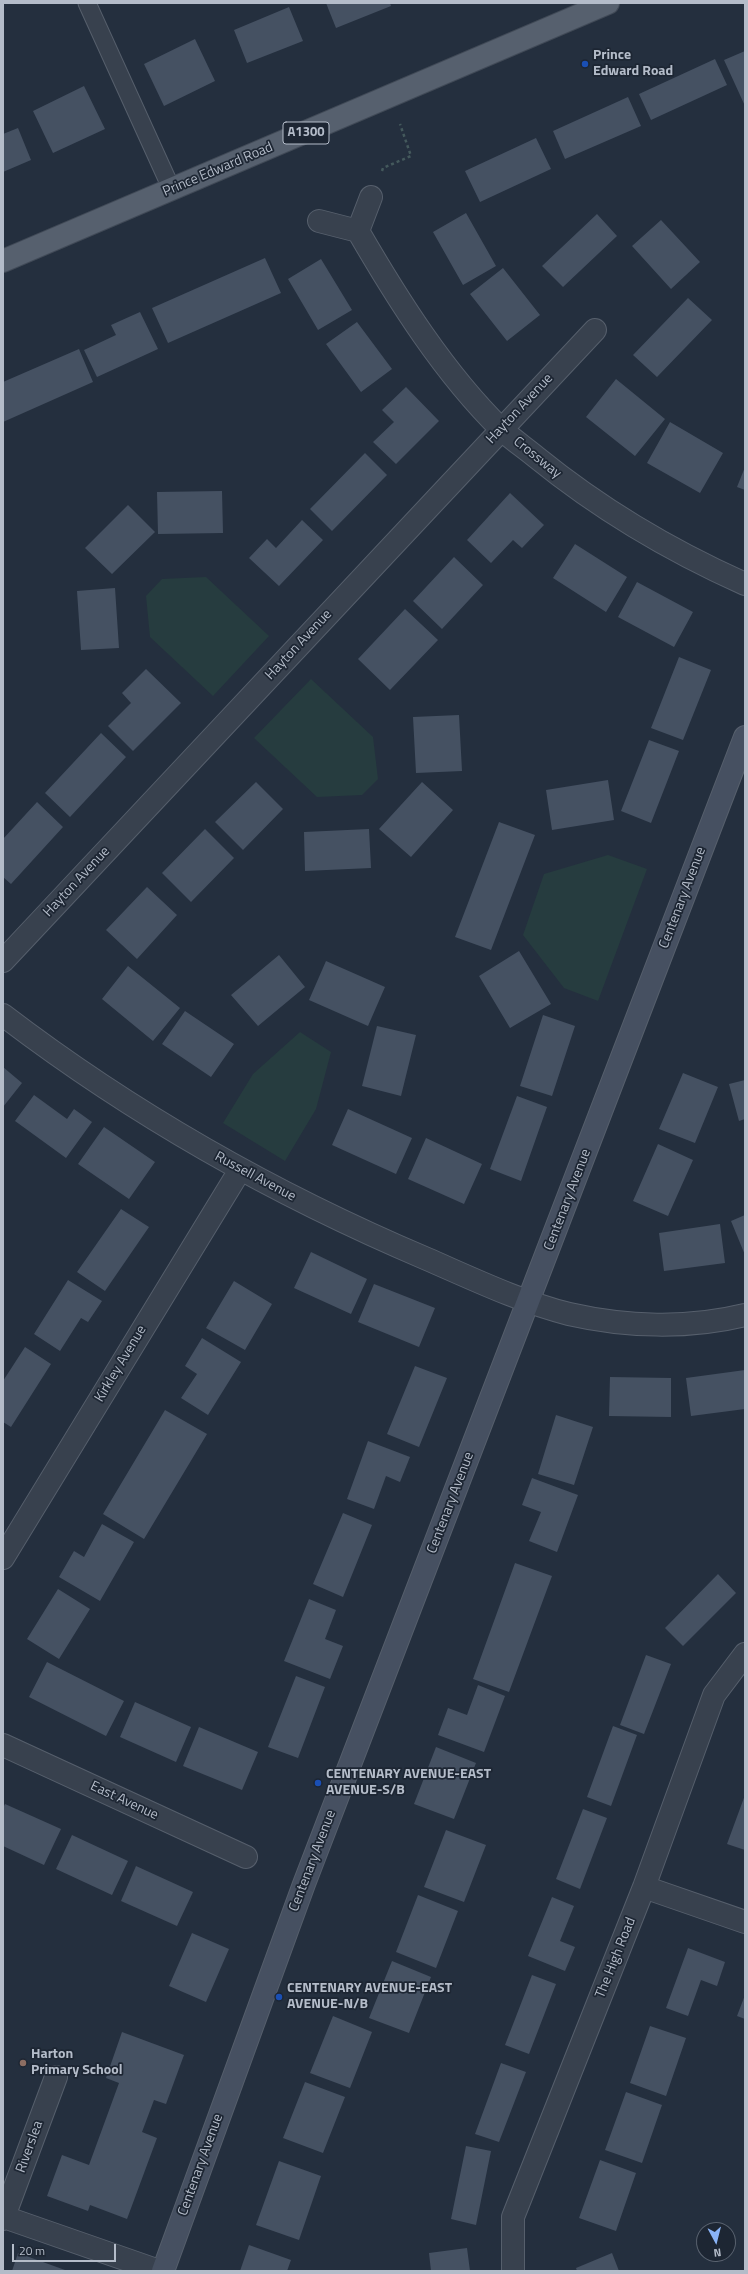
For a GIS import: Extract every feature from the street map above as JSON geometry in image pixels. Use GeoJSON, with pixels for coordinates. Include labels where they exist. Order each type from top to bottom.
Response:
{"type":"FeatureCollection","features":[{"type":"Feature","properties":{"kind":"main road","name":"Prince Edward Road"},"geometry":{"type":"LineString","coordinates":[[3,262],[608,3]]}},
{"type":"Feature","properties":{"kind":"street"},"geometry":{"type":"LineString","coordinates":[[319,221],[358,231],[372,197]]}},
{"type":"Feature","properties":{"kind":"street","name":"Crossway"},"geometry":{"type":"LineString","coordinates":[[358,231],[404,307],[428,341],[471,396],[502,429],[567,482],[641,531],[703,565],[745,584]]}},
{"type":"Feature","properties":{"kind":"street","name":"Hayton Avenue"},"geometry":{"type":"LineString","coordinates":[[3,961],[595,330]]}},
{"type":"Feature","properties":{"kind":"street","name":"Centenary Avenue"},"geometry":{"type":"LineString","coordinates":[[163,2271],[304,1884],[745,736]]}},
{"type":"Feature","properties":{"kind":"street","name":"Russell Avenue"},"geometry":{"type":"LineString","coordinates":[[3,1015],[103,1087],[240,1170],[372,1236],[529,1301],[569,1313],[610,1321],[651,1325],[692,1323],[745,1315]]}},
{"type":"Feature","properties":{"kind":"street","name":"Kirkley Avenue"},"geometry":{"type":"LineString","coordinates":[[3,1558],[240,1170]]}},
{"type":"Feature","properties":{"kind":"street","name":"The High Road"},"geometry":{"type":"LineString","coordinates":[[513,2271],[512,2217],[644,1887],[714,1695],[745,1654]]}},
{"type":"Feature","properties":{"kind":"street","name":"East Avenue"},"geometry":{"type":"LineString","coordinates":[[3,1745],[246,1857]]}},
{"type":"Feature","properties":{"kind":"street"},"geometry":{"type":"LineString","coordinates":[[644,1887],[745,1922]]}},
{"type":"Feature","properties":{"kind":"street","name":"Riverslea"},"geometry":{"type":"LineString","coordinates":[[56,2077],[3,2218],[159,2271]]}},
{"type":"Feature","properties":{"kind":"lane"},"geometry":{"type":"LineString","coordinates":[[87,3],[172,190]]}},
{"type":"Feature","properties":{"kind":"path"},"geometry":{"type":"LineString","coordinates":[[372,197],[383,168],[411,156],[391,97]]}},
{"type":"Feature","properties":{"kind":"green space"},"geometry":{"type":"Polygon","coordinates":[[[206,577],[269,636],[213,696],[150,637],[146,596],[162,579],[206,577]]]}},
{"type":"Feature","properties":{"kind":"green space"},"geometry":{"type":"Polygon","coordinates":[[[311,679],[373,737],[378,779],[362,795],[317,797],[254,738],[311,679]]]}},
{"type":"Feature","properties":{"kind":"green space"},"geometry":{"type":"Polygon","coordinates":[[[608,855],[647,869],[598,1001],[564,988],[523,935],[544,874],[608,855]]]}},
{"type":"Feature","properties":{"kind":"green space"},"geometry":{"type":"Polygon","coordinates":[[[300,1032],[331,1052],[316,1109],[285,1161],[223,1123],[253,1074],[300,1032]]]}},
{"type":"Feature","properties":{"kind":"building"},"geometry":{"type":"Polygon","coordinates":[[[326,3],[390,3],[391,6],[336,28],[326,3]]]}},
{"type":"Feature","properties":{"kind":"building"},"geometry":{"type":"Polygon","coordinates":[[[289,7],[303,41],[247,63],[234,30],[289,7]]]}},
{"type":"Feature","properties":{"kind":"building"},"geometry":{"type":"Polygon","coordinates":[[[195,39],[215,81],[164,106],[144,64],[195,39]]]}},
{"type":"Feature","properties":{"kind":"building"},"geometry":{"type":"Polygon","coordinates":[[[745,51],[745,106],[724,60],[745,51]]]}},
{"type":"Feature","properties":{"kind":"building"},"geometry":{"type":"Polygon","coordinates":[[[715,59],[727,85],[651,120],[639,94],[715,59]]]}},
{"type":"Feature","properties":{"kind":"building"},"geometry":{"type":"Polygon","coordinates":[[[84,86],[105,129],[53,153],[33,111],[84,86]]]}},
{"type":"Feature","properties":{"kind":"building"},"geometry":{"type":"Polygon","coordinates":[[[628,97],[641,126],[565,159],[553,131],[628,97]]]}},
{"type":"Feature","properties":{"kind":"building"},"geometry":{"type":"Polygon","coordinates":[[[18,128],[31,160],[3,172],[3,134],[18,128]]]}},
{"type":"Feature","properties":{"kind":"building"},"geometry":{"type":"Polygon","coordinates":[[[536,138],[551,169],[480,202],[465,171],[536,138]]]}},
{"type":"Feature","properties":{"kind":"building"},"geometry":{"type":"Polygon","coordinates":[[[466,213],[496,266],[463,285],[433,232],[466,213]]]}},
{"type":"Feature","properties":{"kind":"building"},"geometry":{"type":"Polygon","coordinates":[[[597,214],[617,236],[563,287],[542,266],[597,214]]]}},
{"type":"Feature","properties":{"kind":"building"},"geometry":{"type":"Polygon","coordinates":[[[661,220],[700,262],[671,289],[632,246],[661,220]]]}},
{"type":"Feature","properties":{"kind":"building"},"geometry":{"type":"Polygon","coordinates":[[[265,258],[281,293],[168,343],[152,308],[265,258]]]}},
{"type":"Feature","properties":{"kind":"building"},"geometry":{"type":"Polygon","coordinates":[[[321,259],[352,310],[318,330],[288,279],[321,259]]]}},
{"type":"Feature","properties":{"kind":"building"},"geometry":{"type":"Polygon","coordinates":[[[503,268],[540,315],[507,341],[470,294],[503,268]]]}},
{"type":"Feature","properties":{"kind":"building"},"geometry":{"type":"Polygon","coordinates":[[[688,298],[712,320],[657,377],[633,355],[688,298]]]}},
{"type":"Feature","properties":{"kind":"building"},"geometry":{"type":"Polygon","coordinates":[[[140,312],[158,349],[97,377],[84,350],[116,335],[111,325],[140,312]]]}},
{"type":"Feature","properties":{"kind":"building"},"geometry":{"type":"Polygon","coordinates":[[[357,322],[392,369],[361,392],[326,344],[357,322]]]}},
{"type":"Feature","properties":{"kind":"building"},"geometry":{"type":"Polygon","coordinates":[[[79,349],[93,382],[3,422],[3,382],[79,349]]]}},
{"type":"Feature","properties":{"kind":"building"},"geometry":{"type":"Polygon","coordinates":[[[616,379],[665,419],[635,456],[586,417],[616,379]]]}},
{"type":"Feature","properties":{"kind":"building"},"geometry":{"type":"Polygon","coordinates":[[[406,387],[439,421],[396,464],[373,442],[394,422],[382,410],[406,387]]]}},
{"type":"Feature","properties":{"kind":"building"},"geometry":{"type":"Polygon","coordinates":[[[670,422],[723,453],[700,493],[647,463],[670,422]]]}},
{"type":"Feature","properties":{"kind":"building"},"geometry":{"type":"Polygon","coordinates":[[[365,453],[387,475],[332,531],[310,509],[365,453]]]}},
{"type":"Feature","properties":{"kind":"building"},"geometry":{"type":"Polygon","coordinates":[[[745,467],[745,490],[737,487],[745,467]]]}},
{"type":"Feature","properties":{"kind":"building"},"geometry":{"type":"Polygon","coordinates":[[[222,491],[223,533],[158,534],[157,492],[222,491]]]}},
{"type":"Feature","properties":{"kind":"building"},"geometry":{"type":"Polygon","coordinates":[[[510,493],[544,525],[522,548],[513,540],[491,563],[467,540],[510,493]]]}},
{"type":"Feature","properties":{"kind":"building"},"geometry":{"type":"Polygon","coordinates":[[[128,505],[155,532],[112,574],[85,548],[128,505]]]}},
{"type":"Feature","properties":{"kind":"building"},"geometry":{"type":"Polygon","coordinates":[[[302,520],[323,540],[279,586],[249,558],[267,539],[276,548],[302,520]]]}},
{"type":"Feature","properties":{"kind":"building"},"geometry":{"type":"Polygon","coordinates":[[[575,544],[627,577],[606,612],[553,578],[575,544]]]}},
{"type":"Feature","properties":{"kind":"building"},"geometry":{"type":"Polygon","coordinates":[[[454,557],[483,585],[442,629],[413,601],[454,557]]]}},
{"type":"Feature","properties":{"kind":"building"},"geometry":{"type":"Polygon","coordinates":[[[637,582],[693,612],[674,647],[618,617],[637,582]]]}},
{"type":"Feature","properties":{"kind":"building"},"geometry":{"type":"Polygon","coordinates":[[[115,588],[119,648],[81,650],[77,591],[115,588]]]}},
{"type":"Feature","properties":{"kind":"building"},"geometry":{"type":"Polygon","coordinates":[[[405,609],[438,640],[390,690],[358,659],[405,609]]]}},
{"type":"Feature","properties":{"kind":"building"},"geometry":{"type":"Polygon","coordinates":[[[679,657],[711,670],[683,740],[651,728],[679,657]]]}},
{"type":"Feature","properties":{"kind":"building"},"geometry":{"type":"Polygon","coordinates":[[[146,669],[181,703],[133,751],[108,726],[131,703],[122,693],[146,669]]]}},
{"type":"Feature","properties":{"kind":"building"},"geometry":{"type":"Polygon","coordinates":[[[459,715],[462,771],[416,773],[413,717],[459,715]]]}},
{"type":"Feature","properties":{"kind":"building"},"geometry":{"type":"Polygon","coordinates":[[[101,733],[126,757],[70,817],[45,793],[101,733]]]}},
{"type":"Feature","properties":{"kind":"building"},"geometry":{"type":"Polygon","coordinates":[[[649,740],[679,751],[651,823],[621,811],[649,740]]]}},
{"type":"Feature","properties":{"kind":"building"},"geometry":{"type":"Polygon","coordinates":[[[608,780],[614,820],[552,830],[546,790],[608,780]]]}},
{"type":"Feature","properties":{"kind":"building"},"geometry":{"type":"Polygon","coordinates":[[[256,782],[283,809],[243,850],[215,822],[256,782]]]}},
{"type":"Feature","properties":{"kind":"building"},"geometry":{"type":"Polygon","coordinates":[[[422,782],[453,810],[411,857],[379,829],[422,782]]]}},
{"type":"Feature","properties":{"kind":"building"},"geometry":{"type":"Polygon","coordinates":[[[37,802],[63,827],[11,884],[3,877],[3,839],[37,802]]]}},
{"type":"Feature","properties":{"kind":"building"},"geometry":{"type":"Polygon","coordinates":[[[499,822],[535,835],[491,950],[455,937],[499,822]]]}},
{"type":"Feature","properties":{"kind":"building"},"geometry":{"type":"Polygon","coordinates":[[[205,829],[234,858],[191,902],[162,873],[205,829]]]}},
{"type":"Feature","properties":{"kind":"building"},"geometry":{"type":"Polygon","coordinates":[[[369,829],[371,868],[305,871],[304,832],[369,829]]]}},
{"type":"Feature","properties":{"kind":"building"},"geometry":{"type":"Polygon","coordinates":[[[147,887],[177,915],[137,959],[106,930],[147,887]]]}},
{"type":"Feature","properties":{"kind":"building"},"geometry":{"type":"Polygon","coordinates":[[[519,951],[551,1004],[510,1028],[479,976],[519,951]]]}},
{"type":"Feature","properties":{"kind":"building"},"geometry":{"type":"Polygon","coordinates":[[[279,955],[305,987],[258,1026],[231,995],[279,955]]]}},
{"type":"Feature","properties":{"kind":"building"},"geometry":{"type":"Polygon","coordinates":[[[326,961],[385,987],[368,1026],[309,1000],[326,961]]]}},
{"type":"Feature","properties":{"kind":"building"},"geometry":{"type":"Polygon","coordinates":[[[128,966],[180,1008],[153,1041],[102,999],[128,966]]]}},
{"type":"Feature","properties":{"kind":"building"},"geometry":{"type":"Polygon","coordinates":[[[185,1011],[234,1044],[211,1077],[162,1044],[185,1011]]]}},
{"type":"Feature","properties":{"kind":"building"},"geometry":{"type":"Polygon","coordinates":[[[543,1015],[575,1026],[552,1096],[520,1086],[543,1015]]]}},
{"type":"Feature","properties":{"kind":"building"},"geometry":{"type":"Polygon","coordinates":[[[377,1026],[416,1035],[401,1096],[362,1086],[377,1026]]]}},
{"type":"Feature","properties":{"kind":"building"},"geometry":{"type":"Polygon","coordinates":[[[3,1067],[22,1083],[3,1107],[3,1067]]]}},
{"type":"Feature","properties":{"kind":"building"},"geometry":{"type":"Polygon","coordinates":[[[683,1073],[718,1087],[695,1143],[659,1129],[683,1073]]]}},
{"type":"Feature","properties":{"kind":"building"},"geometry":{"type":"Polygon","coordinates":[[[745,1080],[745,1119],[739,1121],[729,1084],[745,1080]]]}},
{"type":"Feature","properties":{"kind":"building"},"geometry":{"type":"Polygon","coordinates":[[[34,1095],[67,1119],[74,1109],[92,1122],[66,1158],[15,1121],[34,1095]]]}},
{"type":"Feature","properties":{"kind":"building"},"geometry":{"type":"Polygon","coordinates":[[[517,1096],[547,1107],[521,1181],[490,1169],[517,1096]]]}},
{"type":"Feature","properties":{"kind":"building"},"geometry":{"type":"Polygon","coordinates":[[[348,1109],[412,1138],[396,1174],[332,1145],[348,1109]]]}},
{"type":"Feature","properties":{"kind":"building"},"geometry":{"type":"Polygon","coordinates":[[[104,1127],[155,1162],[129,1199],[78,1164],[104,1127]]]}},
{"type":"Feature","properties":{"kind":"building"},"geometry":{"type":"Polygon","coordinates":[[[426,1138],[482,1164],[464,1204],[408,1179],[426,1138]]]}},
{"type":"Feature","properties":{"kind":"building"},"geometry":{"type":"Polygon","coordinates":[[[658,1144],[693,1160],[668,1216],[633,1201],[658,1144]]]}},
{"type":"Feature","properties":{"kind":"building"},"geometry":{"type":"Polygon","coordinates":[[[121,1209],[149,1227],[105,1291],[77,1272],[121,1209]]]}},
{"type":"Feature","properties":{"kind":"building"},"geometry":{"type":"Polygon","coordinates":[[[745,1215],[745,1255],[731,1221],[745,1215]]]}},
{"type":"Feature","properties":{"kind":"building"},"geometry":{"type":"Polygon","coordinates":[[[720,1224],[725,1263],[664,1271],[659,1233],[720,1224]]]}},
{"type":"Feature","properties":{"kind":"building"},"geometry":{"type":"Polygon","coordinates":[[[311,1252],[367,1279],[351,1314],[294,1288],[311,1252]]]}},
{"type":"Feature","properties":{"kind":"building"},"geometry":{"type":"Polygon","coordinates":[[[68,1280],[102,1301],[88,1322],[81,1318],[60,1351],[34,1334],[68,1280]]]}},
{"type":"Feature","properties":{"kind":"building"},"geometry":{"type":"Polygon","coordinates":[[[234,1281],[272,1304],[245,1350],[206,1328],[234,1281]]]}},
{"type":"Feature","properties":{"kind":"building"},"geometry":{"type":"Polygon","coordinates":[[[374,1284],[435,1308],[419,1347],[358,1322],[374,1284]]]}},
{"type":"Feature","properties":{"kind":"building"},"geometry":{"type":"Polygon","coordinates":[[[202,1338],[241,1362],[208,1415],[181,1398],[197,1374],[185,1366],[202,1338]]]}},
{"type":"Feature","properties":{"kind":"building"},"geometry":{"type":"Polygon","coordinates":[[[25,1347],[51,1364],[11,1427],[3,1422],[3,1381],[25,1347]]]}},
{"type":"Feature","properties":{"kind":"building"},"geometry":{"type":"Polygon","coordinates":[[[415,1366],[447,1378],[419,1447],[387,1434],[415,1366]]]}},
{"type":"Feature","properties":{"kind":"building"},"geometry":{"type":"Polygon","coordinates":[[[745,1370],[745,1409],[691,1416],[686,1378],[745,1370]]]}},
{"type":"Feature","properties":{"kind":"building"},"geometry":{"type":"Polygon","coordinates":[[[610,1377],[671,1378],[671,1417],[609,1416],[610,1377]]]}},
{"type":"Feature","properties":{"kind":"building"},"geometry":{"type":"Polygon","coordinates":[[[165,1410],[207,1434],[144,1539],[103,1514],[165,1410]]]}},
{"type":"Feature","properties":{"kind":"building"},"geometry":{"type":"Polygon","coordinates":[[[556,1415],[593,1427],[574,1485],[538,1474],[556,1415]]]}},
{"type":"Feature","properties":{"kind":"building"},"geometry":{"type":"Polygon","coordinates":[[[368,1441],[410,1457],[400,1482],[386,1476],[374,1509],[347,1499],[368,1441]]]}},
{"type":"Feature","properties":{"kind":"building"},"geometry":{"type":"Polygon","coordinates":[[[532,1478],[578,1495],[557,1552],[529,1541],[541,1512],[522,1505],[532,1478]]]}},
{"type":"Feature","properties":{"kind":"building"},"geometry":{"type":"Polygon","coordinates":[[[343,1513],[372,1525],[343,1597],[313,1584],[343,1513]]]}},
{"type":"Feature","properties":{"kind":"building"},"geometry":{"type":"Polygon","coordinates":[[[102,1524],[134,1542],[100,1601],[59,1577],[74,1551],[84,1557],[102,1524]]]}},
{"type":"Feature","properties":{"kind":"building"},"geometry":{"type":"Polygon","coordinates":[[[515,1563],[552,1576],[509,1692],[473,1679],[515,1563]]]}},
{"type":"Feature","properties":{"kind":"building"},"geometry":{"type":"Polygon","coordinates":[[[718,1574],[736,1593],[683,1646],[665,1628],[718,1574]]]}},
{"type":"Feature","properties":{"kind":"building"},"geometry":{"type":"Polygon","coordinates":[[[58,1589],[90,1609],[59,1659],[27,1639],[58,1589]]]}},
{"type":"Feature","properties":{"kind":"building"},"geometry":{"type":"Polygon","coordinates":[[[309,1599],[336,1610],[325,1639],[343,1646],[330,1679],[284,1661],[309,1599]]]}},
{"type":"Feature","properties":{"kind":"building"},"geometry":{"type":"Polygon","coordinates":[[[646,1655],[671,1664],[644,1734],[620,1725],[646,1655]]]}},
{"type":"Feature","properties":{"kind":"building"},"geometry":{"type":"Polygon","coordinates":[[[47,1662],[124,1701],[106,1736],[29,1697],[47,1662]]]}},
{"type":"Feature","properties":{"kind":"building"},"geometry":{"type":"Polygon","coordinates":[[[296,1676],[325,1687],[298,1758],[268,1747],[296,1676]]]}},
{"type":"Feature","properties":{"kind":"building"},"geometry":{"type":"Polygon","coordinates":[[[478,1685],[505,1696],[484,1752],[438,1735],[448,1708],[467,1715],[478,1685]]]}},
{"type":"Feature","properties":{"kind":"building"},"geometry":{"type":"Polygon","coordinates":[[[135,1702],[191,1727],[176,1762],[120,1737],[135,1702]]]}},
{"type":"Feature","properties":{"kind":"building"},"geometry":{"type":"Polygon","coordinates":[[[613,1726],[637,1735],[611,1806],[587,1797],[613,1726]]]}},
{"type":"Feature","properties":{"kind":"building"},"geometry":{"type":"Polygon","coordinates":[[[199,1727],[258,1752],[242,1790],[183,1766],[199,1727]]]}},
{"type":"Feature","properties":{"kind":"building"},"geometry":{"type":"Polygon","coordinates":[[[436,1747],[476,1763],[454,1819],[414,1804],[436,1747]]]}},
{"type":"Feature","properties":{"kind":"building"},"geometry":{"type":"Polygon","coordinates":[[[745,1795],[745,1850],[727,1844],[745,1795]]]}},
{"type":"Feature","properties":{"kind":"building"},"geometry":{"type":"Polygon","coordinates":[[[5,1804],[61,1829],[44,1865],[3,1846],[3,1808],[5,1804]]]}},
{"type":"Feature","properties":{"kind":"building"},"geometry":{"type":"Polygon","coordinates":[[[583,1809],[607,1818],[580,1889],[556,1879],[583,1809]]]}},
{"type":"Feature","properties":{"kind":"building"},"geometry":{"type":"Polygon","coordinates":[[[446,1830],[486,1845],[464,1902],[424,1887],[446,1830]]]}},
{"type":"Feature","properties":{"kind":"building"},"geometry":{"type":"Polygon","coordinates":[[[72,1835],[128,1861],[112,1895],[56,1869],[72,1835]]]}},
{"type":"Feature","properties":{"kind":"building"},"geometry":{"type":"Polygon","coordinates":[[[136,1866],[193,1892],[177,1926],[121,1901],[136,1866]]]}},
{"type":"Feature","properties":{"kind":"building"},"geometry":{"type":"Polygon","coordinates":[[[418,1895],[458,1911],[436,1968],[396,1952],[418,1895]]]}},
{"type":"Feature","properties":{"kind":"building"},"geometry":{"type":"Polygon","coordinates":[[[552,1897],[574,1906],[560,1941],[575,1947],[565,1971],[528,1956],[552,1897]]]}},
{"type":"Feature","properties":{"kind":"building"},"geometry":{"type":"Polygon","coordinates":[[[192,1933],[229,1949],[206,2002],[169,1986],[192,1933]]]}},
{"type":"Feature","properties":{"kind":"building"},"geometry":{"type":"Polygon","coordinates":[[[688,1948],[725,1962],[717,1986],[701,1980],[688,2016],[666,2008],[688,1948]]]}},
{"type":"Feature","properties":{"kind":"building"},"geometry":{"type":"Polygon","coordinates":[[[392,1961],[431,1977],[409,2033],[369,2018],[392,1961]]]}},
{"type":"Feature","properties":{"kind":"building"},"geometry":{"type":"Polygon","coordinates":[[[532,1975],[556,1984],[529,2054],[505,2045],[532,1975]]]}},
{"type":"Feature","properties":{"kind":"building"},"geometry":{"type":"Polygon","coordinates":[[[745,1995],[745,2019],[737,2016],[745,1995]]]}},
{"type":"Feature","properties":{"kind":"building"},"geometry":{"type":"Polygon","coordinates":[[[333,2016],[372,2032],[350,2088],[310,2073],[333,2016]]]}},
{"type":"Feature","properties":{"kind":"building"},"geometry":{"type":"Polygon","coordinates":[[[650,2026],[686,2038],[666,2096],[630,2083],[650,2026]]]}},
{"type":"Feature","properties":{"kind":"building"},"geometry":{"type":"Polygon","coordinates":[[[122,2032],[184,2055],[166,2104],[154,2100],[142,2132],[157,2138],[127,2219],[90,2205],[88,2211],[47,2196],[62,2155],[89,2165],[119,2083],[106,2078],[122,2032]]]}},
{"type":"Feature","properties":{"kind":"building"},"geometry":{"type":"Polygon","coordinates":[[[501,2063],[526,2072],[499,2142],[475,2134],[501,2063]]]}},
{"type":"Feature","properties":{"kind":"building"},"geometry":{"type":"Polygon","coordinates":[[[305,2082],[345,2097],[323,2153],[283,2138],[305,2082]]]}},
{"type":"Feature","properties":{"kind":"building"},"geometry":{"type":"Polygon","coordinates":[[[626,2092],[662,2105],[642,2163],[605,2150],[626,2092]]]}},
{"type":"Feature","properties":{"kind":"building"},"geometry":{"type":"Polygon","coordinates":[[[466,2146],[491,2151],[476,2225],[451,2219],[466,2146]]]}},
{"type":"Feature","properties":{"kind":"building"},"geometry":{"type":"Polygon","coordinates":[[[600,2160],[636,2173],[616,2231],[579,2218],[600,2160]]]}},
{"type":"Feature","properties":{"kind":"building"},"geometry":{"type":"Polygon","coordinates":[[[279,2161],[321,2176],[299,2240],[256,2225],[279,2161]]]}},
{"type":"Feature","properties":{"kind":"building"},"geometry":{"type":"Polygon","coordinates":[[[249,2245],[291,2260],[287,2271],[240,2271],[249,2245]]]}},
{"type":"Feature","properties":{"kind":"building"},"geometry":{"type":"Polygon","coordinates":[[[467,2248],[470,2271],[431,2271],[429,2253],[467,2248]]]}},
{"type":"Feature","properties":{"kind":"building"},"geometry":{"type":"Polygon","coordinates":[[[18,2253],[65,2270],[12,2271],[18,2253]]]}},
{"type":"Feature","properties":{"kind":"building"},"geometry":{"type":"Polygon","coordinates":[[[612,2253],[619,2271],[577,2271],[576,2268],[612,2253]]]}},
{"type":"Feature","properties":{"kind":"place","name":"Prince Edward Road"},"geometry":{"type":"Point","coordinates":[585,64]}},
{"type":"Feature","properties":{"kind":"place","name":"CENTENARY AVENUE-EAST AVENUE-S/B"},"geometry":{"type":"Point","coordinates":[318,1783]}},
{"type":"Feature","properties":{"kind":"place","name":"CENTENARY AVENUE-EAST AVENUE-N/B"},"geometry":{"type":"Point","coordinates":[279,1997]}},
{"type":"Feature","properties":{"kind":"place","name":"Harton Primary School"},"geometry":{"type":"Point","coordinates":[23,2063]}}]}
